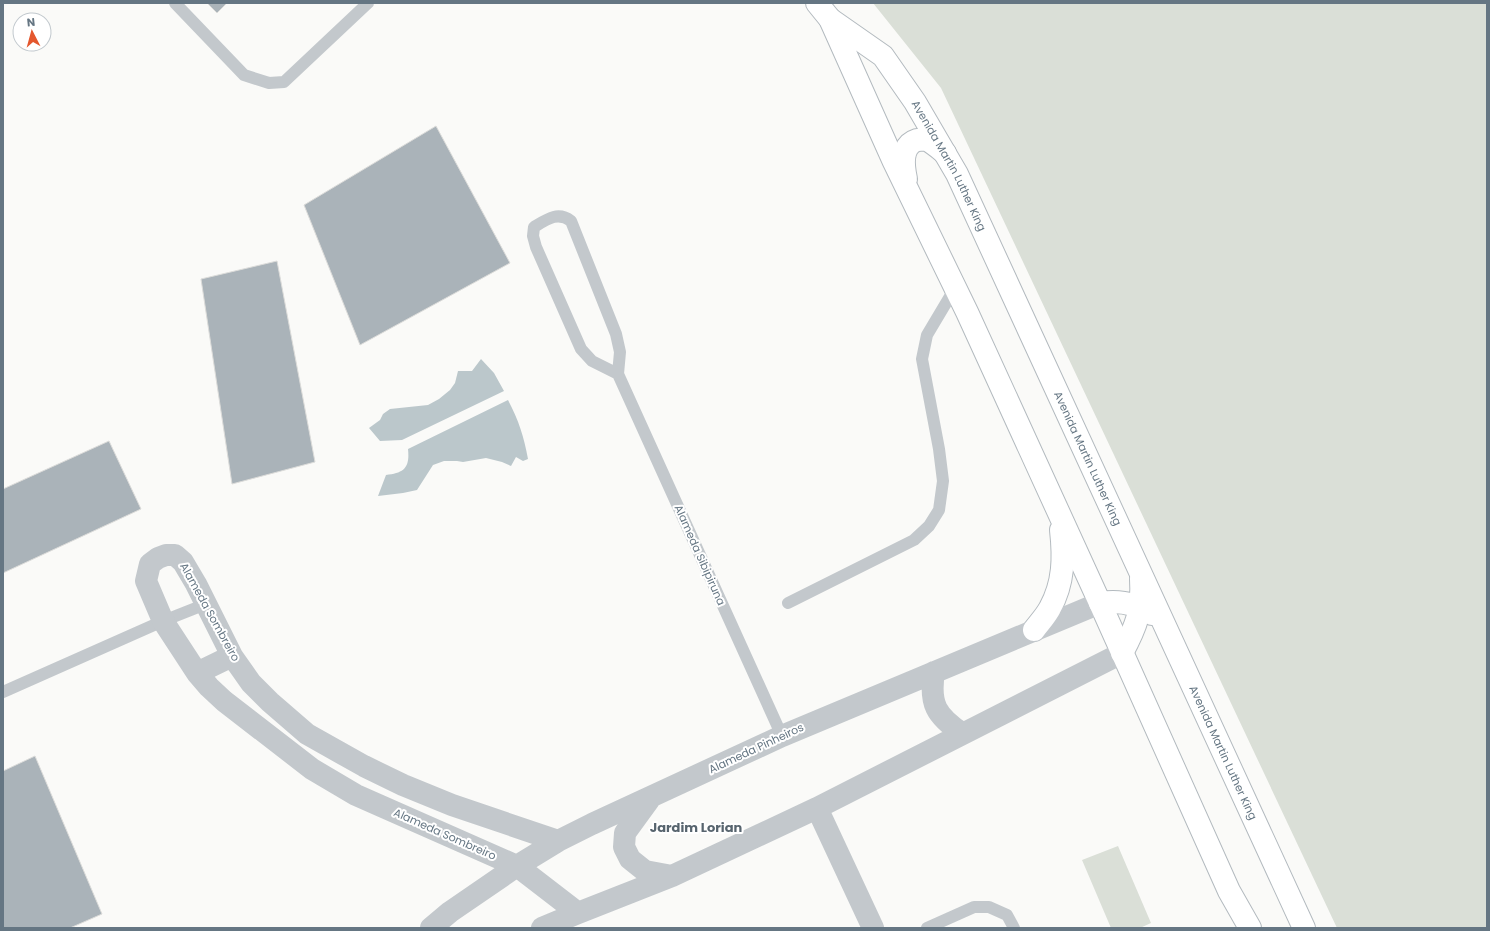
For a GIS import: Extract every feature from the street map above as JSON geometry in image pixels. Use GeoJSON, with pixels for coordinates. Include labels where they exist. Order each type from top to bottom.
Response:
{"type":"FeatureCollection","features":[{"type":"Feature","properties":{"kind":"main road","name":"Avenida Martin Luther King"},"geometry":{"type":"LineString","coordinates":[[823,11],[883,56],[915,102],[957,174],[1304,928]]}},
{"type":"Feature","properties":{"kind":"main road","name":"Avenida Martin Luther King"},"geometry":{"type":"LineString","coordinates":[[823,11],[955,288],[1100,603],[1229,891],[1250,928]]}},
{"type":"Feature","properties":{"kind":"main road"},"geometry":{"type":"LineString","coordinates":[[908,190],[904,162],[905,151],[909,144],[926,140],[945,153]]}},
{"type":"Feature","properties":{"kind":"main road"},"geometry":{"type":"LineString","coordinates":[[1034,630],[1050,609],[1058,591],[1063,573],[1063,550],[1060,516]]}},
{"type":"Feature","properties":{"kind":"main road"},"geometry":{"type":"LineString","coordinates":[[1122,653],[1137,623],[1141,608],[1142,594],[1140,572]]}},
{"type":"Feature","properties":{"kind":"main road"},"geometry":{"type":"LineString","coordinates":[[1100,603],[1113,601],[1127,602],[1151,613],[1164,623]]}},
{"type":"Feature","properties":{"kind":"street","name":"Alameda Sombreiro"},"geometry":{"type":"LineString","coordinates":[[558,841],[452,805],[403,785],[364,766],[308,734],[270,702],[251,683],[232,656],[196,584],[183,562],[175,555],[166,555],[158,558],[150,564],[146,582],[163,621],[197,673],[224,701],[312,769],[356,795],[517,866],[578,913]]}},
{"type":"Feature","properties":{"kind":"street","name":"Alameda Pinheiros"},"geometry":{"type":"LineString","coordinates":[[431,928],[450,912],[517,866],[558,841],[592,824],[782,736],[1100,603]]}},
{"type":"Feature","properties":{"kind":"street"},"geometry":{"type":"LineString","coordinates":[[542,928],[672,876],[817,808],[1122,653]]}},
{"type":"Feature","properties":{"kind":"street"},"geometry":{"type":"LineString","coordinates":[[197,673],[232,656]]}},
{"type":"Feature","properties":{"kind":"street"},"geometry":{"type":"LineString","coordinates":[[934,672],[932,687],[936,708],[948,724],[963,734]]}},
{"type":"Feature","properties":{"kind":"street"},"geometry":{"type":"LineString","coordinates":[[650,797],[625,833],[624,847],[630,859],[646,871],[672,876]]}},
{"type":"Feature","properties":{"kind":"street"},"geometry":{"type":"LineString","coordinates":[[817,808],[873,928]]}},
{"type":"Feature","properties":{"kind":"lane"},"geometry":{"type":"LineString","coordinates":[[175,3],[244,75],[269,83],[284,82],[368,3]]}},
{"type":"Feature","properties":{"kind":"lane"},"geometry":{"type":"LineString","coordinates":[[560,216],[565,217],[571,222],[616,334],[620,352],[618,374],[592,361],[581,349],[536,247],[533,236],[534,227],[542,222],[560,216]]}},
{"type":"Feature","properties":{"kind":"lane"},"geometry":{"type":"LineString","coordinates":[[788,603],[914,540],[929,526],[939,510],[943,481],[939,449],[922,359],[927,336],[955,288]]}},
{"type":"Feature","properties":{"kind":"lane","name":"Alameda Sibipiruna"},"geometry":{"type":"LineString","coordinates":[[618,374],[782,736]]}},
{"type":"Feature","properties":{"kind":"lane"},"geometry":{"type":"LineString","coordinates":[[3,692],[163,621],[206,604]]}},
{"type":"Feature","properties":{"kind":"lane"},"geometry":{"type":"LineString","coordinates":[[927,928],[974,907],[989,907],[1007,915],[1014,928]]}},
{"type":"Feature","properties":{"kind":"shaded area"},"geometry":{"type":"Polygon","coordinates":[[[873,3],[1487,3],[1487,928],[1337,928],[941,88],[873,3]]]}},
{"type":"Feature","properties":{"kind":"shaded area"},"geometry":{"type":"Polygon","coordinates":[[[481,359],[494,373],[504,391],[402,440],[380,441],[369,428],[380,420],[383,414],[390,409],[428,405],[439,399],[450,390],[455,383],[458,371],[472,371],[481,359]]]}},
{"type":"Feature","properties":{"kind":"shaded area"},"geometry":{"type":"Polygon","coordinates":[[[508,400],[521,429],[528,459],[523,461],[516,457],[511,466],[486,458],[463,462],[444,461],[433,465],[417,490],[378,496],[386,475],[397,473],[407,465],[408,449],[508,400]]]}},
{"type":"Feature","properties":{"kind":"shaded area"},"geometry":{"type":"Polygon","coordinates":[[[1118,846],[1151,923],[1140,928],[1111,928],[1082,860],[1118,846]]]}},
{"type":"Feature","properties":{"kind":"building"},"geometry":{"type":"Polygon","coordinates":[[[207,3],[227,3],[217,13],[207,3]]]}},
{"type":"Feature","properties":{"kind":"building"},"geometry":{"type":"Polygon","coordinates":[[[436,126],[510,263],[360,345],[304,205],[436,126]]]}},
{"type":"Feature","properties":{"kind":"building"},"geometry":{"type":"Polygon","coordinates":[[[277,261],[315,462],[232,484],[201,279],[277,261]]]}},
{"type":"Feature","properties":{"kind":"building"},"geometry":{"type":"Polygon","coordinates":[[[109,441],[141,509],[3,573],[3,489],[109,441]]]}},
{"type":"Feature","properties":{"kind":"building"},"geometry":{"type":"Polygon","coordinates":[[[35,756],[102,914],[70,928],[3,928],[3,771],[35,756]]]}},
{"type":"Feature","properties":{"kind":"district","name":"Jardim Lorian"},"geometry":{"type":"Point","coordinates":[696,827]}}]}
